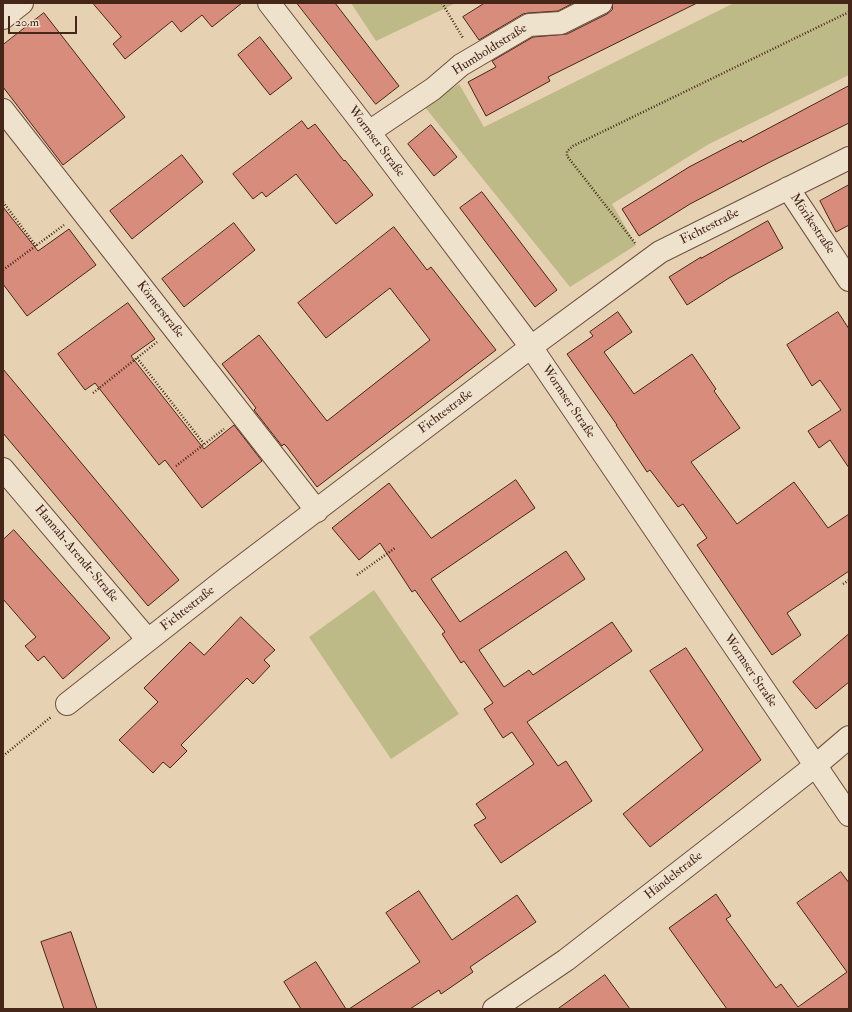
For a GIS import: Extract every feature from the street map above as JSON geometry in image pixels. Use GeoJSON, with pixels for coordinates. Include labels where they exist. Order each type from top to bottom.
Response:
{"type":"FeatureCollection","features":[{"type":"Feature","properties":{"kind":"street"},"geometry":{"type":"LineString","coordinates":[[3,18],[22,3]]}},
{"type":"Feature","properties":{"kind":"street","name":"Wormser Straße"},"geometry":{"type":"LineString","coordinates":[[269,3],[369,132],[531,347],[849,815]]}},
{"type":"Feature","properties":{"kind":"street","name":"Humboldtstraße"},"geometry":{"type":"LineString","coordinates":[[369,132],[433,89],[460,65],[529,25],[561,23],[601,3]]}},
{"type":"Feature","properties":{"kind":"street","name":"Körnerstraße"},"geometry":{"type":"LineString","coordinates":[[3,110],[317,511]]}},
{"type":"Feature","properties":{"kind":"street","name":"Fichtestraße"},"geometry":{"type":"LineString","coordinates":[[66,704],[531,347],[648,260],[660,252],[849,158]]}},
{"type":"Feature","properties":{"kind":"street","name":"Mörikestraße"},"geometry":{"type":"LineString","coordinates":[[788,188],[849,280]]}},
{"type":"Feature","properties":{"kind":"street","name":"Hannah-Arendt-Straße"},"geometry":{"type":"LineString","coordinates":[[3,469],[148,640]]}},
{"type":"Feature","properties":{"kind":"street","name":"Händelstraße"},"geometry":{"type":"LineString","coordinates":[[494,1009],[566,960],[815,766],[849,737]]}},
{"type":"Feature","properties":{"kind":"path"},"geometry":{"type":"LineString","coordinates":[[442,3],[474,57]]}},
{"type":"Feature","properties":{"kind":"path"},"geometry":{"type":"LineString","coordinates":[[648,260],[567,156],[567,151],[573,146],[849,12]]}},
{"type":"Feature","properties":{"kind":"path"},"geometry":{"type":"LineString","coordinates":[[3,202],[36,246]]}},
{"type":"Feature","properties":{"kind":"path"},"geometry":{"type":"LineString","coordinates":[[3,270],[82,211]]}},
{"type":"Feature","properties":{"kind":"path"},"geometry":{"type":"LineString","coordinates":[[93,393],[174,328]]}},
{"type":"Feature","properties":{"kind":"path"},"geometry":{"type":"LineString","coordinates":[[137,358],[204,444]]}},
{"type":"Feature","properties":{"kind":"path"},"geometry":{"type":"LineString","coordinates":[[176,466],[242,416]]}},
{"type":"Feature","properties":{"kind":"path"},"geometry":{"type":"LineString","coordinates":[[357,575],[395,548]]}},
{"type":"Feature","properties":{"kind":"path"},"geometry":{"type":"LineString","coordinates":[[843,584],[849,580]]}},
{"type":"Feature","properties":{"kind":"path"},"geometry":{"type":"LineString","coordinates":[[3,756],[66,704]]}},
{"type":"Feature","properties":{"kind":"shaded area"},"geometry":{"type":"Polygon","coordinates":[[[351,3],[456,3],[376,41],[351,3]]]}},
{"type":"Feature","properties":{"kind":"shaded area"},"geometry":{"type":"Polygon","coordinates":[[[734,3],[849,3],[849,75],[709,144],[612,204],[636,245],[570,287],[424,106],[459,84],[484,127],[734,3]]]}},
{"type":"Feature","properties":{"kind":"shaded area"},"geometry":{"type":"Polygon","coordinates":[[[374,590],[459,714],[391,759],[309,637],[374,590]]]}},
{"type":"Feature","properties":{"kind":"building"},"geometry":{"type":"Polygon","coordinates":[[[93,3],[242,3],[212,27],[202,15],[181,32],[172,21],[125,59],[113,44],[121,37],[93,3]]]}},
{"type":"Feature","properties":{"kind":"building"},"geometry":{"type":"Polygon","coordinates":[[[297,3],[335,3],[399,86],[376,104],[297,3]]]}},
{"type":"Feature","properties":{"kind":"building"},"geometry":{"type":"Polygon","coordinates":[[[485,3],[573,3],[558,11],[523,14],[479,40],[463,17],[485,3]]]}},
{"type":"Feature","properties":{"kind":"building"},"geometry":{"type":"Polygon","coordinates":[[[613,3],[697,3],[548,77],[550,81],[486,116],[468,82],[496,67],[492,61],[533,37],[567,34],[607,14],[612,10],[613,3]]]}},
{"type":"Feature","properties":{"kind":"building"},"geometry":{"type":"Polygon","coordinates":[[[44,13],[125,117],[63,165],[3,87],[3,45],[44,13]]]}},
{"type":"Feature","properties":{"kind":"building"},"geometry":{"type":"Polygon","coordinates":[[[260,37],[292,78],[270,95],[238,55],[260,37]]]}},
{"type":"Feature","properties":{"kind":"building"},"geometry":{"type":"Polygon","coordinates":[[[849,86],[849,123],[690,204],[639,236],[622,209],[689,167],[741,140],[742,142],[849,86]]]}},
{"type":"Feature","properties":{"kind":"building"},"geometry":{"type":"Polygon","coordinates":[[[302,121],[308,129],[315,124],[373,195],[336,224],[296,174],[266,197],[262,192],[253,199],[233,174],[302,121]]]}},
{"type":"Feature","properties":{"kind":"building"},"geometry":{"type":"Polygon","coordinates":[[[431,125],[457,157],[434,176],[408,144],[431,125]]]}},
{"type":"Feature","properties":{"kind":"building"},"geometry":{"type":"Polygon","coordinates":[[[182,155],[203,182],[132,239],[110,211],[182,155]]]}},
{"type":"Feature","properties":{"kind":"building"},"geometry":{"type":"Polygon","coordinates":[[[849,185],[849,225],[836,232],[820,201],[849,185]]]}},
{"type":"Feature","properties":{"kind":"building"},"geometry":{"type":"Polygon","coordinates":[[[482,192],[557,290],[535,307],[460,208],[482,192]]]}},
{"type":"Feature","properties":{"kind":"building"},"geometry":{"type":"Polygon","coordinates":[[[3,207],[38,251],[69,229],[96,265],[27,316],[3,284],[3,207]]]}},
{"type":"Feature","properties":{"kind":"building"},"geometry":{"type":"Polygon","coordinates":[[[768,221],[783,248],[729,278],[687,305],[669,277],[701,257],[768,221]]]}},
{"type":"Feature","properties":{"kind":"building"},"geometry":{"type":"Polygon","coordinates":[[[234,223],[255,250],[184,307],[162,279],[234,223]]]}},
{"type":"Feature","properties":{"kind":"building"},"geometry":{"type":"Polygon","coordinates":[[[394,227],[427,270],[431,267],[496,350],[317,487],[287,447],[284,444],[282,446],[254,410],[256,408],[222,364],[259,335],[327,421],[430,340],[390,288],[326,338],[298,303],[394,227]]]}},
{"type":"Feature","properties":{"kind":"building"},"geometry":{"type":"Polygon","coordinates":[[[128,303],[155,339],[131,356],[204,449],[234,425],[262,461],[202,508],[165,460],[159,465],[95,383],[85,390],[58,354],[128,303]]]}},
{"type":"Feature","properties":{"kind":"building"},"geometry":{"type":"Polygon","coordinates":[[[618,312],[632,332],[604,352],[634,394],[692,354],[716,389],[714,391],[740,428],[691,462],[737,524],[794,482],[828,528],[849,514],[849,571],[787,613],[801,635],[772,655],[697,545],[707,538],[683,504],[678,507],[650,470],[647,472],[617,425],[567,354],[593,336],[590,332],[618,312]]]}},
{"type":"Feature","properties":{"kind":"building"},"geometry":{"type":"Polygon","coordinates":[[[838,312],[849,329],[849,468],[830,440],[819,448],[808,431],[841,410],[820,380],[812,386],[787,345],[838,312]]]}},
{"type":"Feature","properties":{"kind":"building"},"geometry":{"type":"Polygon","coordinates":[[[3,369],[179,580],[148,606],[3,433],[3,369]]]}},
{"type":"Feature","properties":{"kind":"building"},"geometry":{"type":"Polygon","coordinates":[[[516,480],[535,508],[431,579],[460,622],[566,551],[585,579],[479,650],[504,687],[529,670],[533,675],[612,622],[632,651],[527,722],[558,766],[566,761],[592,801],[501,863],[474,825],[486,818],[476,804],[534,764],[512,732],[503,738],[484,709],[493,703],[464,661],[461,663],[442,634],[445,632],[415,590],[412,592],[380,543],[359,560],[332,528],[389,483],[431,538],[516,480]]]}},
{"type":"Feature","properties":{"kind":"building"},"geometry":{"type":"Polygon","coordinates":[[[14,530],[110,638],[63,679],[44,656],[38,661],[25,646],[36,637],[3,599],[3,540],[14,530]]]}},
{"type":"Feature","properties":{"kind":"building"},"geometry":{"type":"Polygon","coordinates":[[[241,617],[275,650],[264,660],[270,666],[253,684],[247,678],[181,745],[187,751],[170,768],[163,762],[153,773],[119,740],[158,702],[144,688],[190,642],[204,655],[241,617]]]}},
{"type":"Feature","properties":{"kind":"building"},"geometry":{"type":"Polygon","coordinates":[[[849,634],[849,682],[816,709],[793,682],[849,634]]]}},
{"type":"Feature","properties":{"kind":"building"},"geometry":{"type":"Polygon","coordinates":[[[686,648],[761,760],[650,847],[623,814],[703,750],[650,671],[686,648]]]}},
{"type":"Feature","properties":{"kind":"building"},"geometry":{"type":"Polygon","coordinates":[[[841,872],[849,883],[849,1009],[727,1009],[669,928],[716,894],[731,916],[726,919],[776,988],[781,984],[798,1007],[847,972],[797,903],[841,872]]]}},
{"type":"Feature","properties":{"kind":"building"},"geometry":{"type":"Polygon","coordinates":[[[419,891],[452,940],[517,895],[536,922],[470,967],[473,972],[441,994],[439,990],[410,1009],[349,1009],[420,962],[386,913],[419,891]]]}},
{"type":"Feature","properties":{"kind":"building"},"geometry":{"type":"Polygon","coordinates":[[[71,932],[97,1009],[64,1009],[41,942],[71,932]]]}},
{"type":"Feature","properties":{"kind":"building"},"geometry":{"type":"Polygon","coordinates":[[[316,962],[346,1009],[301,1009],[284,982],[316,962]]]}},
{"type":"Feature","properties":{"kind":"building"},"geometry":{"type":"Polygon","coordinates":[[[605,975],[630,1009],[558,1009],[605,975]]]}}]}
